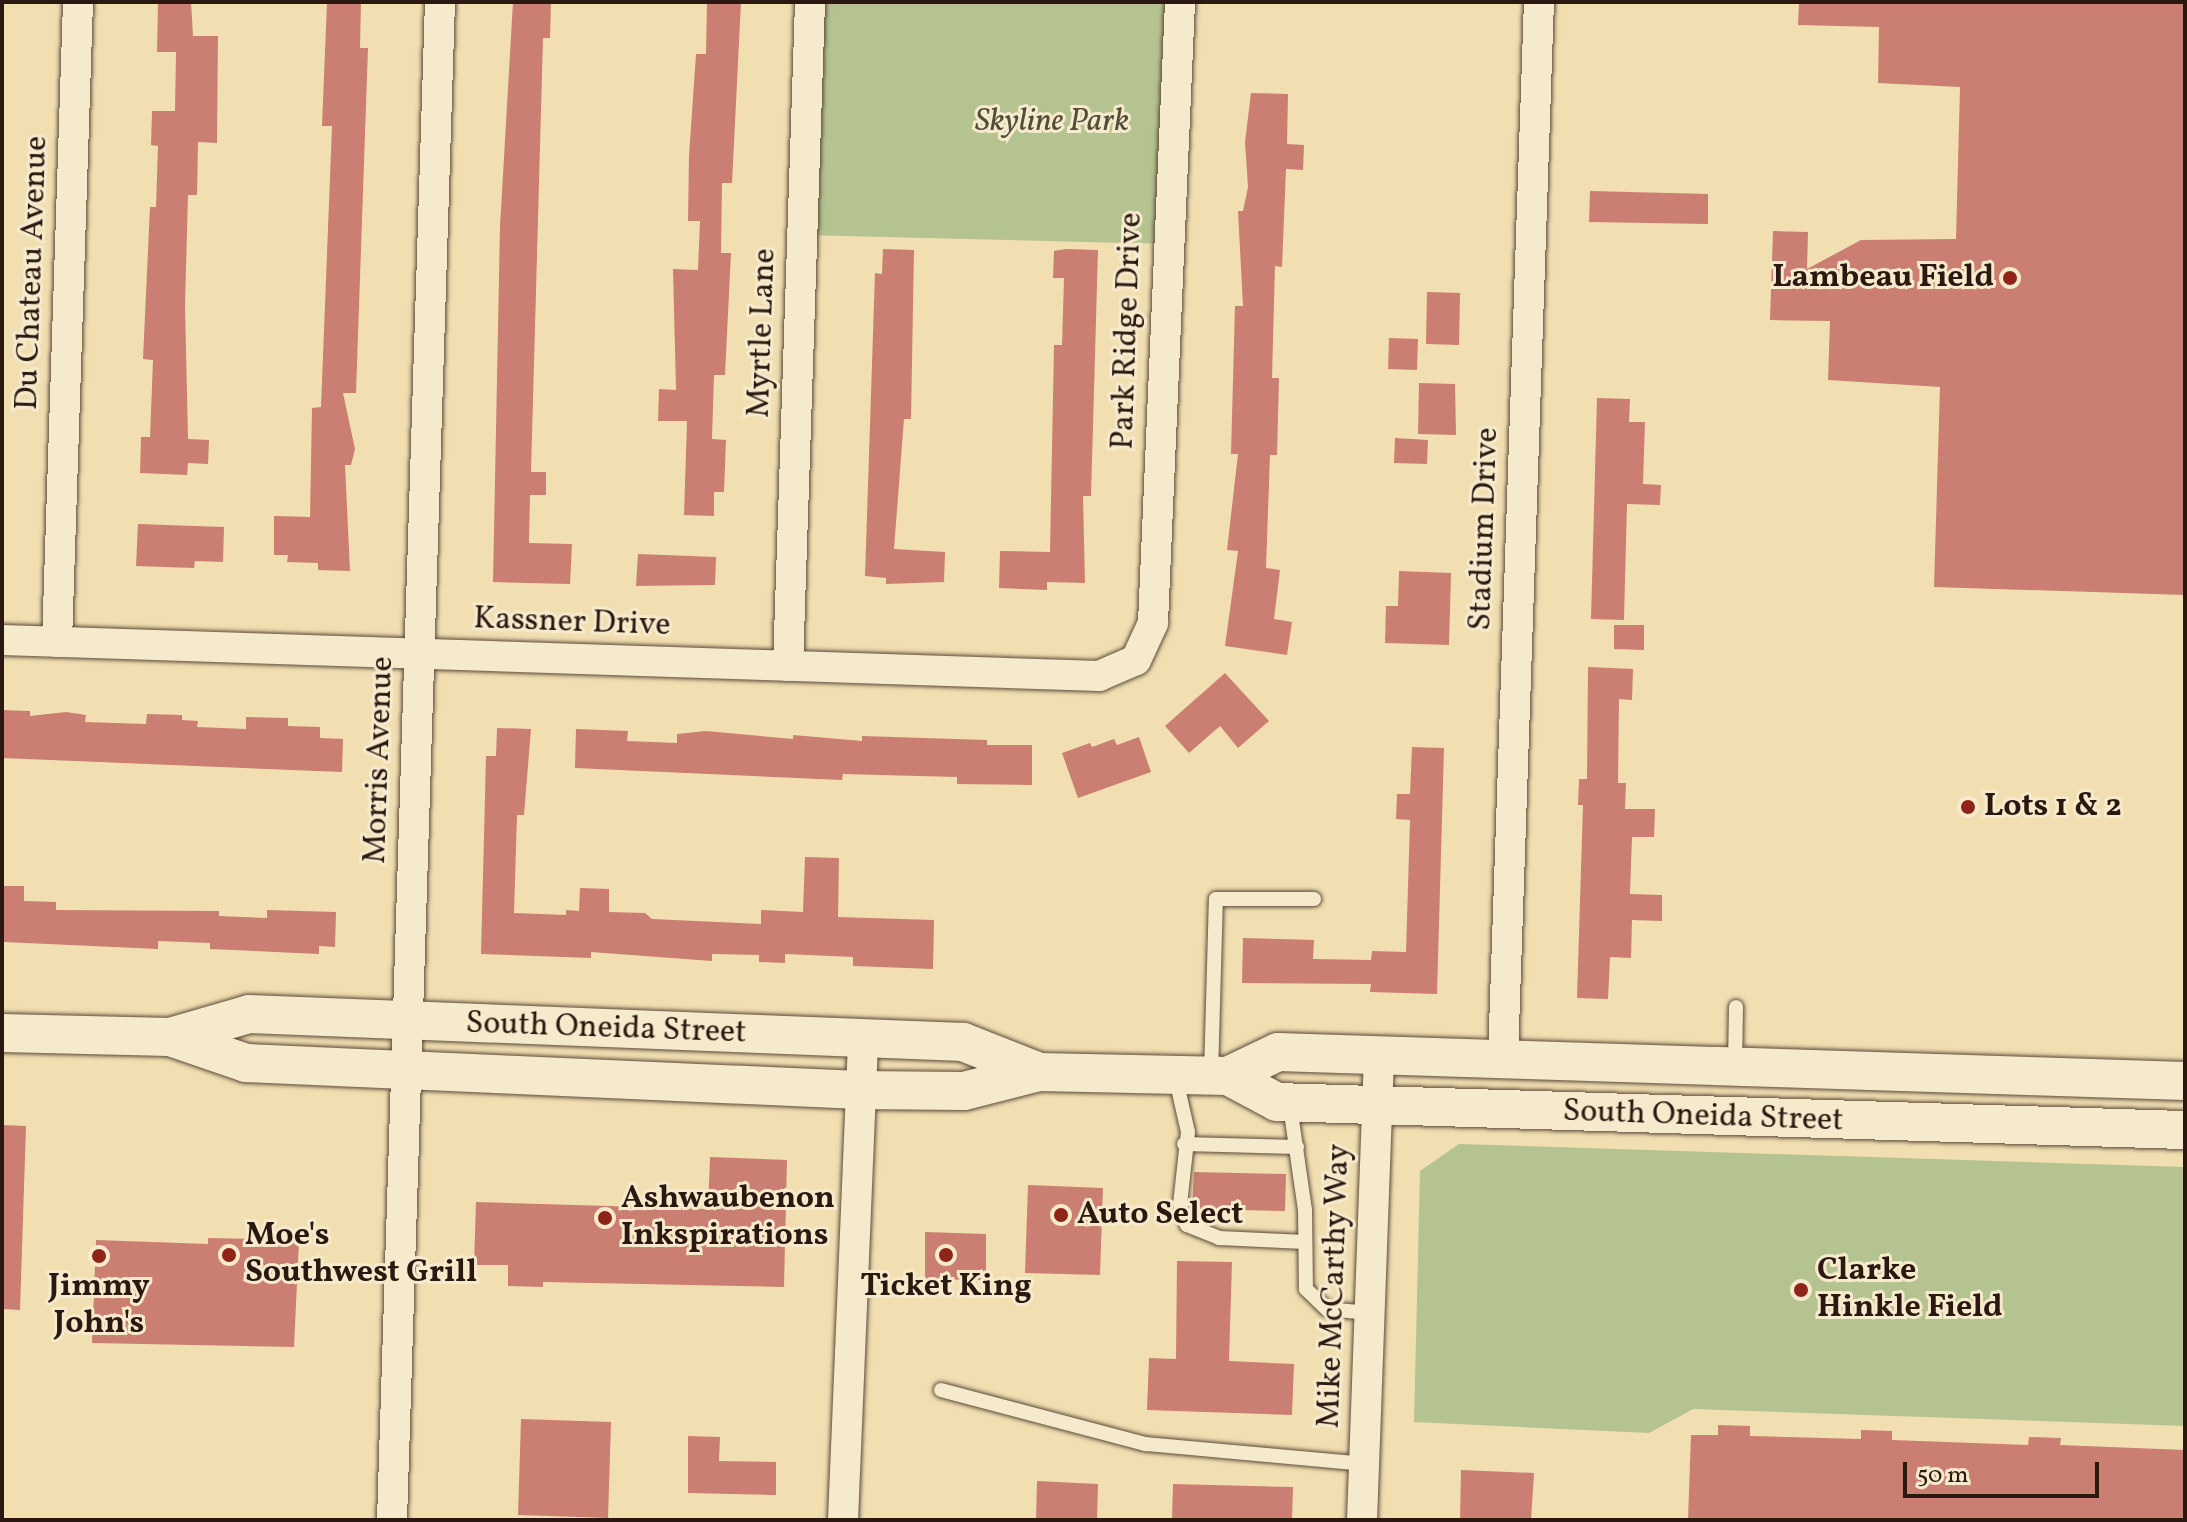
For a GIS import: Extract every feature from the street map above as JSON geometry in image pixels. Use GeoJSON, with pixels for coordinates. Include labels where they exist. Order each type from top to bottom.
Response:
{"type":"FeatureCollection","features":[{"type":"Feature","properties":{"kind":"street","name":"Du Chateau Avenue"},"geometry":{"type":"LineString","coordinates":[[57,642],[78,2]]}},
{"type":"Feature","properties":{"kind":"street","name":"Morris Avenue"},"geometry":{"type":"LineString","coordinates":[[392,1520],[440,2]]}},
{"type":"Feature","properties":{"kind":"street","name":"Myrtle Lane"},"geometry":{"type":"LineString","coordinates":[[788,666],[810,2]]}},
{"type":"Feature","properties":{"kind":"street","name":"Park Ridge Drive"},"geometry":{"type":"LineString","coordinates":[[1136,660],[1153,623],[1180,2]]}},
{"type":"Feature","properties":{"kind":"street","name":"Stadium Drive"},"geometry":{"type":"LineString","coordinates":[[1503,1058],[1539,2]]}},
{"type":"Feature","properties":{"kind":"street","name":"Kassner Drive"},"geometry":{"type":"LineString","coordinates":[[2,640],[1099,676],[1136,660]]}},
{"type":"Feature","properties":{"kind":"street","name":"South Oneida Street"},"geometry":{"type":"LineString","coordinates":[[170,1037],[249,1014],[963,1042],[1039,1072]]}},
{"type":"Feature","properties":{"kind":"street","name":"South Oneida Street"},"geometry":{"type":"LineString","coordinates":[[2,1033],[170,1037],[246,1063],[859,1090],[964,1091],[1039,1072],[1205,1075],[1278,1052],[2185,1081]]}},
{"type":"Feature","properties":{"kind":"street"},"geometry":{"type":"LineString","coordinates":[[843,1520],[863,1039]]}},
{"type":"Feature","properties":{"kind":"street","name":"Mike McCarthy Way"},"geometry":{"type":"LineString","coordinates":[[1362,1520],[1379,1055]]}},
{"type":"Feature","properties":{"kind":"street","name":"South Oneida Street"},"geometry":{"type":"LineString","coordinates":[[1205,1075],[1277,1102],[2185,1130]]}},
{"type":"Feature","properties":{"kind":"lane"},"geometry":{"type":"LineString","coordinates":[[1305,1242],[1219,1238],[1187,1225],[1180,1204],[1184,1144],[1205,1075],[1216,899],[1314,899]]}},
{"type":"Feature","properties":{"kind":"lane"},"geometry":{"type":"LineString","coordinates":[[1735,1066],[1736,1007]]}},
{"type":"Feature","properties":{"kind":"lane"},"geometry":{"type":"LineString","coordinates":[[1289,1102],[1297,1147],[1306,1289],[1327,1309],[1369,1313]]}},
{"type":"Feature","properties":{"kind":"lane"},"geometry":{"type":"LineString","coordinates":[[1184,1144],[1297,1147]]}},
{"type":"Feature","properties":{"kind":"lane"},"geometry":{"type":"LineString","coordinates":[[941,1390],[1146,1444],[1364,1464]]}},
{"type":"Feature","properties":{"kind":"green space","name":"Skyline Park"},"geometry":{"type":"Polygon","coordinates":[[[810,2],[1180,2],[1167,244],[802,235],[810,2]]]}},
{"type":"Feature","properties":{"kind":"green space","name":"Clarke Hinkle Field"},"geometry":{"type":"Polygon","coordinates":[[[1459,1144],[2185,1167],[2185,1426],[1693,1409],[1649,1433],[1414,1422],[1420,1171],[1459,1144]]]}},
{"type":"Feature","properties":{"kind":"building"},"geometry":{"type":"Polygon","coordinates":[[[158,2],[191,2],[193,36],[218,36],[217,143],[198,142],[197,195],[188,195],[185,305],[188,439],[209,440],[208,464],[188,463],[187,475],[140,473],[141,437],[150,437],[153,360],[143,359],[150,207],[156,207],[158,146],[151,145],[152,111],[175,111],[176,52],[157,52],[158,2]]]}},
{"type":"Feature","properties":{"kind":"building"},"geometry":{"type":"Polygon","coordinates":[[[327,2],[361,2],[360,48],[368,48],[356,393],[343,393],[355,449],[351,465],[345,465],[350,571],[318,570],[318,563],[287,562],[288,555],[274,555],[274,516],[310,517],[312,408],[321,407],[332,126],[322,126],[327,2]]]}},
{"type":"Feature","properties":{"kind":"building"},"geometry":{"type":"Polygon","coordinates":[[[513,2],[551,2],[550,38],[543,38],[531,472],[546,472],[546,495],[530,495],[529,543],[572,544],[570,584],[493,582],[500,226],[513,2]]]}},
{"type":"Feature","properties":{"kind":"building"},"geometry":{"type":"Polygon","coordinates":[[[707,2],[741,2],[732,183],[722,183],[721,253],[731,253],[725,375],[714,375],[712,439],[726,440],[724,492],[714,492],[714,516],[684,515],[687,421],[658,421],[659,389],[676,390],[673,269],[698,270],[700,221],[688,221],[689,156],[696,54],[706,54],[707,2]]]}},
{"type":"Feature","properties":{"kind":"building","name":"Lambeau Field"},"geometry":{"type":"Polygon","coordinates":[[[1799,2],[2185,2],[2185,595],[1934,587],[1940,387],[1828,380],[1830,321],[1770,320],[1773,231],[1808,232],[1807,269],[1861,240],[1956,239],[1960,87],[1878,83],[1879,27],[1798,25],[1799,2]]]}},
{"type":"Feature","properties":{"kind":"building"},"geometry":{"type":"Polygon","coordinates":[[[1251,93],[1288,94],[1287,144],[1304,145],[1303,170],[1286,169],[1282,267],[1275,266],[1272,378],[1279,378],[1277,455],[1270,455],[1266,568],[1280,570],[1274,619],[1292,622],[1287,655],[1225,646],[1238,551],[1227,550],[1238,454],[1231,454],[1235,306],[1243,306],[1238,211],[1243,211],[1248,187],[1245,142],[1251,93]]]}},
{"type":"Feature","properties":{"kind":"building"},"geometry":{"type":"Polygon","coordinates":[[[1590,191],[1708,194],[1708,224],[1589,222],[1590,191]]]}},
{"type":"Feature","properties":{"kind":"building"},"geometry":{"type":"Polygon","coordinates":[[[883,249],[914,250],[911,419],[904,419],[894,549],[945,552],[944,582],[886,584],[886,578],[865,576],[875,273],[882,274],[883,249]]]}},
{"type":"Feature","properties":{"kind":"building"},"geometry":{"type":"Polygon","coordinates":[[[1098,250],[1091,496],[1083,496],[1085,583],[1047,582],[1047,590],[999,588],[1000,551],[1050,552],[1054,345],[1062,345],[1064,278],[1053,278],[1054,251],[1098,250]]]}},
{"type":"Feature","properties":{"kind":"building"},"geometry":{"type":"Polygon","coordinates":[[[1427,292],[1460,293],[1459,345],[1426,344],[1427,292]]]}},
{"type":"Feature","properties":{"kind":"building"},"geometry":{"type":"Polygon","coordinates":[[[1389,338],[1418,339],[1417,370],[1388,369],[1389,338]]]}},
{"type":"Feature","properties":{"kind":"building"},"geometry":{"type":"Polygon","coordinates":[[[1419,383],[1455,384],[1456,435],[1418,434],[1419,383]]]}},
{"type":"Feature","properties":{"kind":"building"},"geometry":{"type":"Polygon","coordinates":[[[1597,398],[1630,399],[1629,422],[1645,422],[1643,484],[1661,485],[1660,505],[1627,504],[1624,620],[1591,619],[1597,398]]]}},
{"type":"Feature","properties":{"kind":"building"},"geometry":{"type":"Polygon","coordinates":[[[1395,438],[1428,440],[1427,464],[1394,463],[1395,438]]]}},
{"type":"Feature","properties":{"kind":"building"},"geometry":{"type":"Polygon","coordinates":[[[138,524],[224,527],[223,562],[195,561],[194,568],[136,566],[138,524]]]}},
{"type":"Feature","properties":{"kind":"building"},"geometry":{"type":"Polygon","coordinates":[[[638,554],[716,557],[715,585],[636,586],[638,554]]]}},
{"type":"Feature","properties":{"kind":"building"},"geometry":{"type":"Polygon","coordinates":[[[1399,571],[1451,573],[1449,645],[1385,643],[1386,606],[1398,606],[1399,571]]]}},
{"type":"Feature","properties":{"kind":"building"},"geometry":{"type":"Polygon","coordinates":[[[1614,625],[1644,625],[1644,650],[1614,649],[1614,625]]]}},
{"type":"Feature","properties":{"kind":"building"},"geometry":{"type":"Polygon","coordinates":[[[1588,667],[1633,669],[1632,700],[1619,699],[1618,783],[1626,783],[1625,809],[1655,809],[1654,837],[1632,837],[1630,894],[1662,895],[1662,921],[1632,920],[1631,958],[1610,957],[1608,999],[1577,998],[1583,805],[1578,805],[1579,779],[1587,779],[1588,667]]]}},
{"type":"Feature","properties":{"kind":"building"},"geometry":{"type":"Polygon","coordinates":[[[1225,673],[1269,721],[1238,748],[1220,726],[1189,753],[1165,726],[1225,673]]]}},
{"type":"Feature","properties":{"kind":"building"},"geometry":{"type":"Polygon","coordinates":[[[2,710],[30,711],[30,716],[66,712],[86,715],[85,722],[146,724],[147,714],[182,715],[182,720],[198,721],[197,727],[246,729],[246,717],[288,718],[288,726],[320,727],[320,738],[343,739],[342,772],[2,758],[2,710]]]}},
{"type":"Feature","properties":{"kind":"building"},"geometry":{"type":"Polygon","coordinates":[[[497,728],[531,729],[524,815],[517,815],[514,913],[566,915],[566,910],[579,911],[580,888],[609,889],[609,912],[645,913],[652,919],[761,924],[761,910],[803,912],[805,857],[839,858],[838,917],[934,920],[933,969],[853,966],[853,957],[785,954],[785,963],[759,962],[759,955],[712,954],[712,961],[591,952],[591,958],[481,954],[486,756],[496,756],[497,728]]]}},
{"type":"Feature","properties":{"kind":"building"},"geometry":{"type":"Polygon","coordinates":[[[576,729],[628,731],[627,741],[677,743],[677,734],[706,731],[793,739],[793,735],[862,741],[862,736],[987,740],[987,745],[1032,745],[1032,785],[957,784],[957,777],[843,774],[842,780],[575,768],[576,729]]]}},
{"type":"Feature","properties":{"kind":"building"},"geometry":{"type":"Polygon","coordinates":[[[1139,737],[1151,772],[1078,798],[1062,753],[1090,743],[1092,747],[1114,739],[1117,745],[1139,737]]]}},
{"type":"Feature","properties":{"kind":"building"},"geometry":{"type":"Polygon","coordinates":[[[1412,747],[1444,748],[1437,994],[1370,992],[1371,984],[1242,983],[1243,938],[1314,940],[1313,959],[1371,960],[1372,951],[1406,952],[1410,820],[1396,819],[1397,794],[1410,794],[1412,747]]]}},
{"type":"Feature","properties":{"kind":"building"},"geometry":{"type":"Polygon","coordinates":[[[2,886],[24,886],[24,901],[56,902],[56,910],[219,911],[219,916],[267,918],[267,910],[336,912],[335,947],[319,946],[319,954],[210,949],[210,943],[158,941],[158,949],[4,942],[2,886]]]}},
{"type":"Feature","properties":{"kind":"building"},"geometry":{"type":"Polygon","coordinates":[[[2,1125],[26,1126],[20,1310],[2,1309],[2,1125]]]}},
{"type":"Feature","properties":{"kind":"building"},"geometry":{"type":"Polygon","coordinates":[[[710,1157],[787,1160],[784,1287],[543,1282],[543,1287],[508,1286],[508,1265],[474,1265],[476,1202],[708,1209],[710,1157]]]}},
{"type":"Feature","properties":{"kind":"building"},"geometry":{"type":"Polygon","coordinates":[[[1194,1172],[1286,1174],[1285,1211],[1192,1209],[1194,1172]]]}},
{"type":"Feature","properties":{"kind":"building"},"geometry":{"type":"Polygon","coordinates":[[[1028,1185],[1103,1188],[1100,1275],[1025,1273],[1028,1185]]]}},
{"type":"Feature","properties":{"kind":"building"},"geometry":{"type":"Polygon","coordinates":[[[925,1232],[986,1234],[986,1280],[925,1279],[925,1232]]]}},
{"type":"Feature","properties":{"kind":"building"},"geometry":{"type":"Polygon","coordinates":[[[208,1238],[299,1240],[294,1347],[92,1343],[96,1240],[208,1244],[208,1238]]]}},
{"type":"Feature","properties":{"kind":"building"},"geometry":{"type":"Polygon","coordinates":[[[1177,1261],[1232,1262],[1229,1361],[1294,1364],[1292,1415],[1147,1410],[1149,1358],[1176,1359],[1177,1261]]]}},
{"type":"Feature","properties":{"kind":"building"},"geometry":{"type":"Polygon","coordinates":[[[521,1419],[611,1422],[608,1518],[518,1515],[521,1419]]]}},
{"type":"Feature","properties":{"kind":"building"},"geometry":{"type":"Polygon","coordinates":[[[1718,1425],[1750,1426],[1750,1436],[1861,1439],[1861,1430],[1892,1431],[1892,1440],[2028,1445],[2029,1437],[2061,1438],[2060,1445],[2185,1450],[2185,1520],[1688,1520],[1691,1435],[1718,1435],[1718,1425]]]}},
{"type":"Feature","properties":{"kind":"building"},"geometry":{"type":"Polygon","coordinates":[[[688,1436],[720,1437],[719,1461],[776,1462],[776,1495],[688,1493],[688,1436]]]}},
{"type":"Feature","properties":{"kind":"building"},"geometry":{"type":"Polygon","coordinates":[[[1461,1470],[1534,1473],[1531,1520],[1460,1520],[1461,1470]]]}},
{"type":"Feature","properties":{"kind":"building"},"geometry":{"type":"Polygon","coordinates":[[[1037,1481],[1098,1484],[1097,1520],[1036,1520],[1037,1481]]]}},
{"type":"Feature","properties":{"kind":"building"},"geometry":{"type":"Polygon","coordinates":[[[1173,1484],[1293,1487],[1292,1520],[1172,1520],[1173,1484]]]}},
{"type":"Feature","properties":{"kind":"place","name":"Lambeau Field"},"geometry":{"type":"Point","coordinates":[2010,278]}},
{"type":"Feature","properties":{"kind":"place","name":"Lots 1 & 2"},"geometry":{"type":"Point","coordinates":[1968,807]}},
{"type":"Feature","properties":{"kind":"place","name":"Auto Select"},"geometry":{"type":"Point","coordinates":[1061,1215]}},
{"type":"Feature","properties":{"kind":"place","name":"Ashwaubenon Inkspirations"},"geometry":{"type":"Point","coordinates":[605,1218]}},
{"type":"Feature","properties":{"kind":"place","name":"Moe's Southwest Grill"},"geometry":{"type":"Point","coordinates":[229,1255]}},
{"type":"Feature","properties":{"kind":"place","name":"Ticket King"},"geometry":{"type":"Point","coordinates":[946,1255]}},
{"type":"Feature","properties":{"kind":"place","name":"Jimmy John's"},"geometry":{"type":"Point","coordinates":[99,1256]}},
{"type":"Feature","properties":{"kind":"place","name":"Clarke Hinkle Field"},"geometry":{"type":"Point","coordinates":[1801,1290]}}]}
